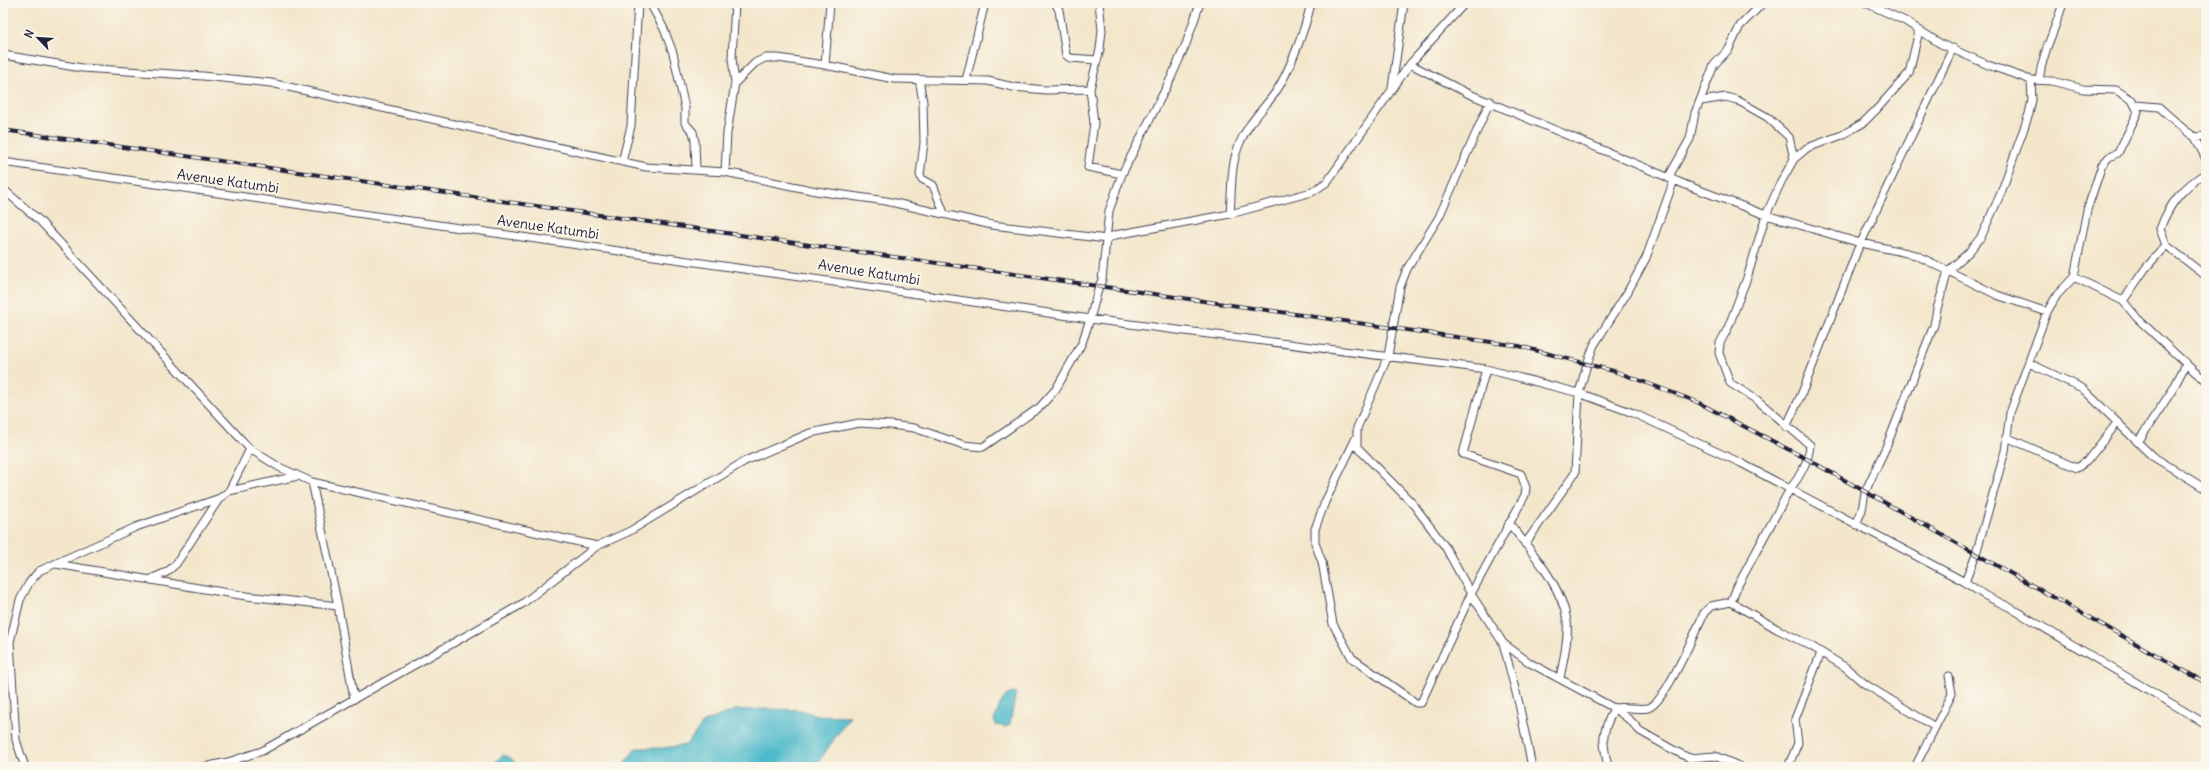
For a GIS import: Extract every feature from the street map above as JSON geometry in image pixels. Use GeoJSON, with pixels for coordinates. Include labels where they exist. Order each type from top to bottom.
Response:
{"type":"FeatureCollection","features":[{"type":"Feature","properties":{"kind":"street"},"geometry":{"type":"LineString","coordinates":[[622,162],[631,126],[638,3]]}},
{"type":"Feature","properties":{"kind":"street"},"geometry":{"type":"LineString","coordinates":[[650,3],[664,28],[673,53],[685,108],[685,122],[693,132],[695,141],[696,170]]}},
{"type":"Feature","properties":{"kind":"street"},"geometry":{"type":"LineString","coordinates":[[724,172],[727,133],[735,83],[732,58],[735,3]]}},
{"type":"Feature","properties":{"kind":"street"},"geometry":{"type":"LineString","coordinates":[[825,65],[830,3]]}},
{"type":"Feature","properties":{"kind":"street"},"geometry":{"type":"LineString","coordinates":[[966,80],[985,3]]}},
{"type":"Feature","properties":{"kind":"street"},"geometry":{"type":"LineString","coordinates":[[1054,3],[1058,10],[1066,55],[1070,58],[1097,60]]}},
{"type":"Feature","properties":{"kind":"street"},"geometry":{"type":"LineString","coordinates":[[1099,3],[1102,30],[1090,89],[1094,123],[1088,167],[1122,174]]}},
{"type":"Feature","properties":{"kind":"street"},"geometry":{"type":"LineString","coordinates":[[204,767],[228,762],[262,751],[522,604],[597,546],[630,531],[745,461],[810,433],[859,423],[891,424],[914,428],[964,445],[983,447],[1040,407],[1056,389],[1082,343],[1102,280],[1109,211],[1122,174],[1170,80],[1186,44],[1200,3]]}},
{"type":"Feature","properties":{"kind":"street"},"geometry":{"type":"LineString","coordinates":[[1230,214],[1233,165],[1238,146],[1247,128],[1276,92],[1300,39],[1312,3]]}},
{"type":"Feature","properties":{"kind":"street"},"geometry":{"type":"LineString","coordinates":[[1392,90],[1404,3]]}},
{"type":"Feature","properties":{"kind":"street"},"geometry":{"type":"LineString","coordinates":[[3,55],[82,68],[203,76],[271,83],[508,138],[543,143],[646,167],[724,172],[816,191],[857,196],[992,225],[1107,239],[1115,235],[1230,214],[1312,192],[1327,182],[1410,64],[1465,3]]}},
{"type":"Feature","properties":{"kind":"street"},"geometry":{"type":"LineString","coordinates":[[1525,544],[1575,474],[1579,393],[1594,345],[1646,258],[1671,179],[1690,139],[1695,113],[1702,101],[1714,64],[1729,49],[1740,26],[1763,3]]}},
{"type":"Feature","properties":{"kind":"street"},"geometry":{"type":"LineString","coordinates":[[1866,3],[1905,21],[1919,31],[1988,65],[2031,80],[2040,80],[2083,89],[2116,90],[2126,95],[2136,105],[2138,112],[2130,125],[2118,153],[2109,157],[2102,165],[2087,210],[2074,277],[2057,295],[2047,312],[2010,413],[2005,451],[1976,554],[1965,582]]}},
{"type":"Feature","properties":{"kind":"street"},"geometry":{"type":"LineString","coordinates":[[2040,80],[2042,59],[2055,31],[2063,3]]}},
{"type":"Feature","properties":{"kind":"street"},"geometry":{"type":"LineString","coordinates":[[1731,602],[1737,587],[1790,489],[1797,480],[1807,459],[1810,445],[1786,427],[1758,400],[1730,383],[1719,353],[1720,343],[1728,328],[1748,275],[1766,215],[1781,182],[1794,159],[1807,148],[1842,135],[1862,123],[1877,109],[1909,73],[1919,31]]}},
{"type":"Feature","properties":{"kind":"street"},"geometry":{"type":"LineString","coordinates":[[1786,427],[1802,394],[1827,329],[1831,314],[1861,243],[1954,48]]}},
{"type":"Feature","properties":{"kind":"street"},"geometry":{"type":"LineString","coordinates":[[735,83],[756,63],[765,58],[825,65],[894,78],[988,81],[1012,87],[1090,89]]}},
{"type":"Feature","properties":{"kind":"street"},"geometry":{"type":"LineString","coordinates":[[1410,64],[1467,93],[1490,101],[1671,179],[1766,215],[1861,243],[1916,255],[1997,295],[2047,312]]}},
{"type":"Feature","properties":{"kind":"street"},"geometry":{"type":"LineString","coordinates":[[918,79],[923,102],[924,144],[920,175],[922,179],[933,186],[944,214]]}},
{"type":"Feature","properties":{"kind":"street"},"geometry":{"type":"LineString","coordinates":[[1856,525],[1862,510],[1865,492],[1887,445],[1934,326],[1937,309],[1948,271],[1969,252],[1981,237],[2001,193],[2029,114],[2032,100],[2031,80]]}},
{"type":"Feature","properties":{"kind":"street"},"geometry":{"type":"LineString","coordinates":[[1702,101],[1726,97],[1737,100],[1767,117],[1788,137],[1794,159]]}},
{"type":"Feature","properties":{"kind":"street"},"geometry":{"type":"LineString","coordinates":[[1490,101],[1439,217],[1407,269],[1399,294],[1388,356],[1357,428],[1356,438],[1357,447],[1413,504],[1446,548],[1471,594],[1503,643],[1519,704],[1532,767]]}},
{"type":"Feature","properties":{"kind":"street"},"geometry":{"type":"LineString","coordinates":[[2136,105],[2159,107],[2195,137],[2206,159]]}},
{"type":"Feature","properties":{"kind":"street"},"geometry":{"type":"LineString","coordinates":[[2195,137],[2206,136]]}},
{"type":"Feature","properties":{"kind":"street","name":"Avenue Katumbi"},"geometry":{"type":"LineString","coordinates":[[3,162],[1090,319],[1486,369],[1579,393],[1664,426],[1741,463],[1965,582],[1984,596],[2009,607],[2206,724]]}},
{"type":"Feature","properties":{"kind":"street"},"geometry":{"type":"LineString","coordinates":[[2206,174],[2183,190],[2164,217],[2160,229],[2166,245],[2206,276]]}},
{"type":"Feature","properties":{"kind":"street"},"geometry":{"type":"LineString","coordinates":[[3,189],[40,221],[250,449],[298,476],[312,482],[597,546]]}},
{"type":"Feature","properties":{"kind":"street"},"geometry":{"type":"LineString","coordinates":[[2123,301],[2145,269],[2166,245]]}},
{"type":"Feature","properties":{"kind":"street"},"geometry":{"type":"LineString","coordinates":[[2074,277],[2123,301],[2137,318],[2186,364],[2206,380]]}},
{"type":"Feature","properties":{"kind":"street"},"geometry":{"type":"LineString","coordinates":[[2029,363],[2082,388],[2152,456],[2206,489]]}},
{"type":"Feature","properties":{"kind":"street"},"geometry":{"type":"LineString","coordinates":[[2138,442],[2173,389],[2186,364]]}},
{"type":"Feature","properties":{"kind":"street"},"geometry":{"type":"LineString","coordinates":[[1356,438],[1325,502],[1315,529],[1316,543],[1322,562],[1333,624],[1352,658],[1416,703],[1421,703],[1471,594],[1524,495],[1525,481],[1521,474],[1463,454],[1486,369]]}},
{"type":"Feature","properties":{"kind":"street"},"geometry":{"type":"LineString","coordinates":[[2006,437],[2077,468],[2081,468],[2117,423]]}},
{"type":"Feature","properties":{"kind":"street"},"geometry":{"type":"LineString","coordinates":[[151,578],[167,572],[176,564],[220,498],[228,491],[250,449]]}},
{"type":"Feature","properties":{"kind":"street"},"geometry":{"type":"LineString","coordinates":[[228,491],[298,476]]}},
{"type":"Feature","properties":{"kind":"street"},"geometry":{"type":"LineString","coordinates":[[312,482],[338,606],[354,698]]}},
{"type":"Feature","properties":{"kind":"street"},"geometry":{"type":"LineString","coordinates":[[25,767],[16,740],[10,642],[20,600],[29,583],[39,571],[136,527],[220,498]]}},
{"type":"Feature","properties":{"kind":"street"},"geometry":{"type":"LineString","coordinates":[[1509,523],[1553,584],[1564,609],[1566,634],[1560,679]]}},
{"type":"Feature","properties":{"kind":"street"},"geometry":{"type":"LineString","coordinates":[[56,564],[151,578],[246,596],[338,606]]}},
{"type":"Feature","properties":{"kind":"street"},"geometry":{"type":"LineString","coordinates":[[1614,708],[1625,706],[1648,708],[1655,704],[1676,672],[1704,613],[1711,606],[1731,602],[1776,629],[1806,643],[1845,667],[1870,688],[1935,727]]}},
{"type":"Feature","properties":{"kind":"street"},"geometry":{"type":"LineString","coordinates":[[1503,643],[1530,663],[1614,708],[1631,720],[1640,731],[1689,758],[1715,756],[1741,767]]}},
{"type":"Feature","properties":{"kind":"street"},"geometry":{"type":"LineString","coordinates":[[1788,767],[1798,742],[1795,720],[1796,715],[1821,653]]}},
{"type":"Feature","properties":{"kind":"street"},"geometry":{"type":"LineString","coordinates":[[1915,767],[1952,694],[1949,676]]}},
{"type":"Feature","properties":{"kind":"street"},"geometry":{"type":"LineString","coordinates":[[1608,767],[1603,740],[1607,722],[1614,708]]}},
{"type":"Feature","properties":{"kind":"water"},"geometry":{"type":"Polygon","coordinates":[[[1016,692],[1010,724],[1006,727],[996,725],[994,721],[1001,702],[1011,693],[1016,692]]]}},
{"type":"Feature","properties":{"kind":"water"},"geometry":{"type":"Polygon","coordinates":[[[735,710],[801,710],[817,715],[850,716],[815,767],[622,767],[636,748],[663,748],[686,745],[704,722],[735,710]]]}},
{"type":"Feature","properties":{"kind":"water"},"geometry":{"type":"Polygon","coordinates":[[[503,755],[511,758],[518,767],[490,767],[503,755]]]}},
{"type":"Feature","properties":{"kind":"railway"},"geometry":{"type":"LineString","coordinates":[[3,130],[1519,346],[1617,372],[1695,401],[1807,459],[2206,683]]}}]}
